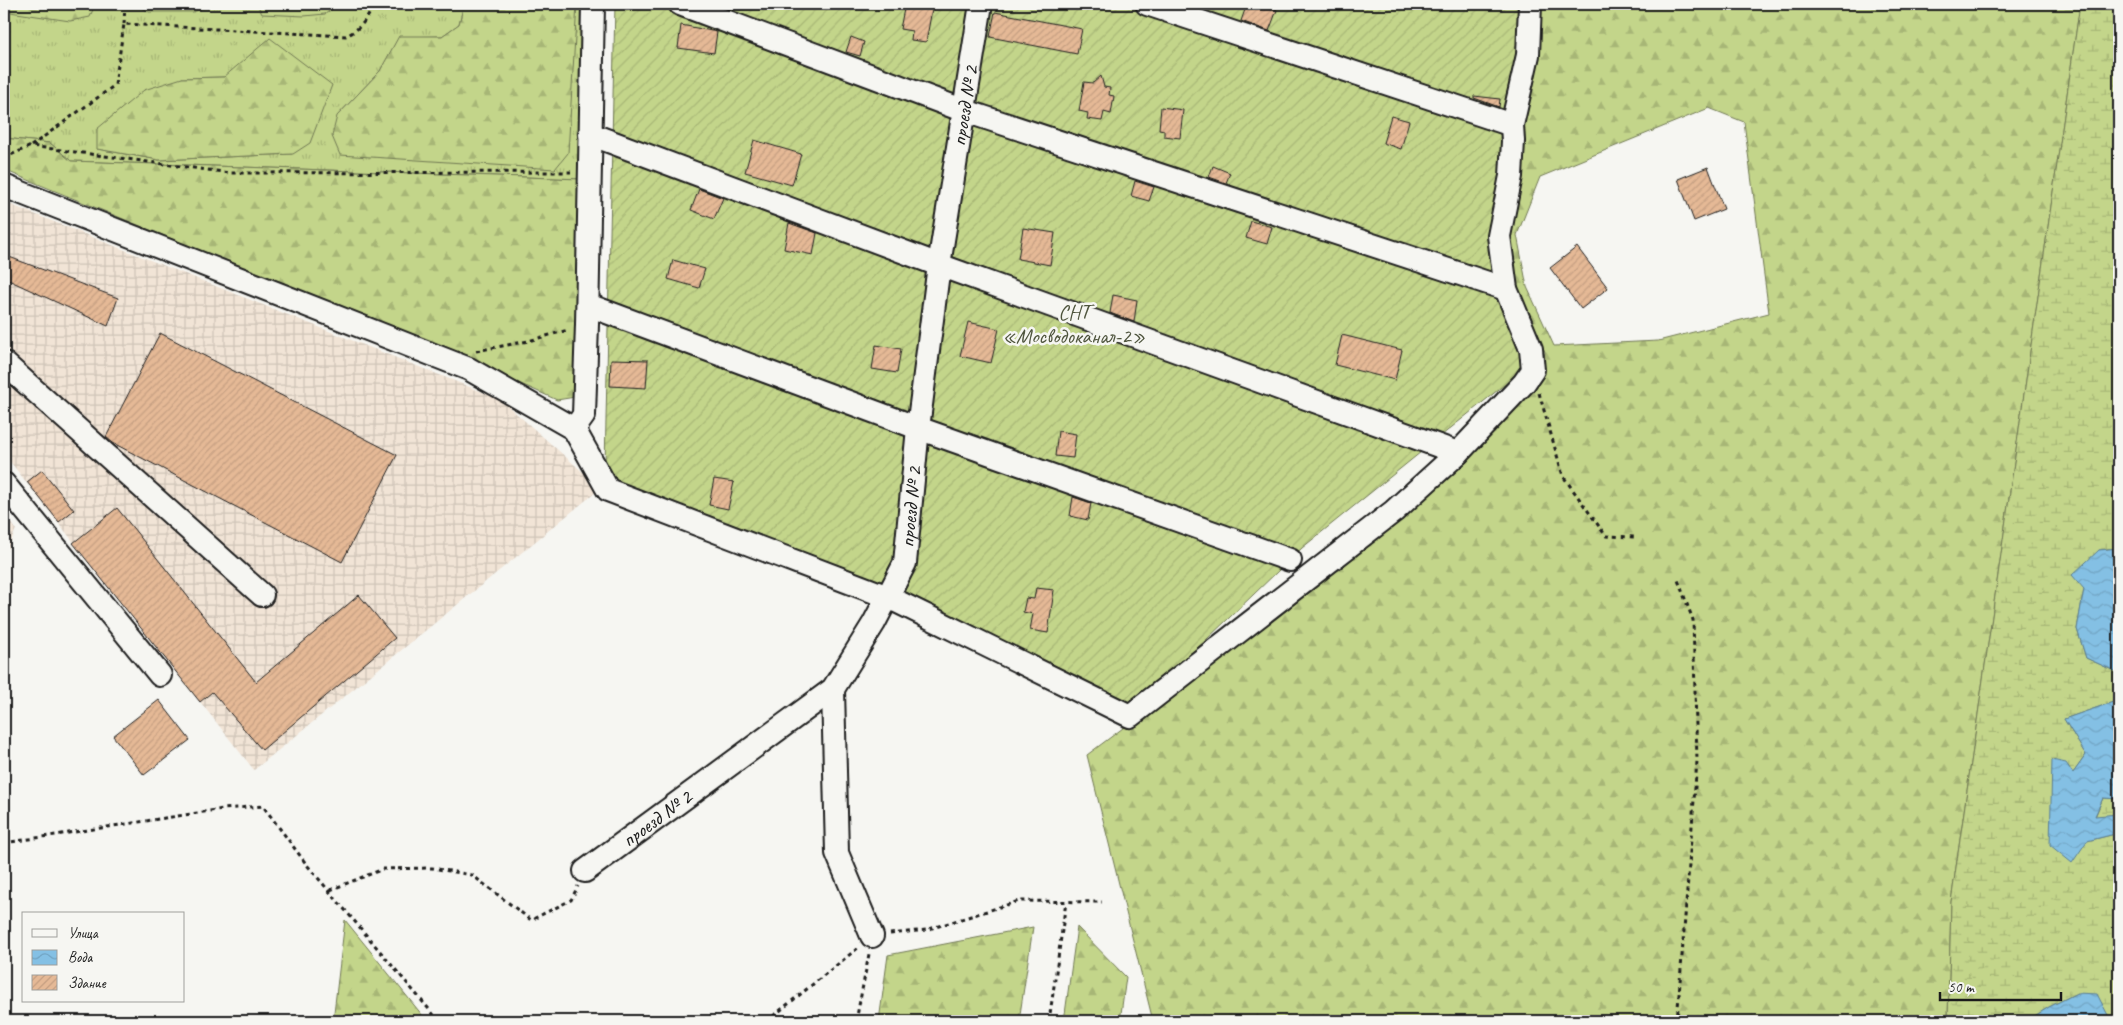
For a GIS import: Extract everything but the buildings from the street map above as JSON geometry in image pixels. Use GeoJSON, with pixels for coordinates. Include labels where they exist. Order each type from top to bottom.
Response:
{"type":"FeatureCollection","features":[{"type":"Feature","properties":{"kind":"street"},"geometry":{"type":"LineString","coordinates":[[574,429],[584,415],[588,314],[593,4]]}},
{"type":"Feature","properties":{"kind":"street"},"geometry":{"type":"LineString","coordinates":[[680,4],[964,111],[1506,289]]}},
{"type":"Feature","properties":{"kind":"street","name":"проезд № 2"},"geometry":{"type":"LineString","coordinates":[[585,871],[833,688],[874,622],[905,563],[918,428],[939,265],[981,4]]}},
{"type":"Feature","properties":{"kind":"street"},"geometry":{"type":"LineString","coordinates":[[1147,4],[1512,125]]}},
{"type":"Feature","properties":{"kind":"street"},"geometry":{"type":"LineString","coordinates":[[4,186],[462,367],[574,429],[608,490],[888,596],[1130,716],[1394,511],[1458,453],[1524,383],[1533,370],[1531,349],[1506,289],[1499,236],[1511,176],[1512,125],[1528,55],[1530,4]]}},
{"type":"Feature","properties":{"kind":"street"},"geometry":{"type":"LineString","coordinates":[[590,134],[939,265],[1458,453]]}},
{"type":"Feature","properties":{"kind":"street"},"geometry":{"type":"LineString","coordinates":[[588,314],[918,428],[1290,560]]}},
{"type":"Feature","properties":{"kind":"street"},"geometry":{"type":"LineString","coordinates":[[4,362],[262,595]]}},
{"type":"Feature","properties":{"kind":"street"},"geometry":{"type":"LineString","coordinates":[[4,484],[160,675]]}},
{"type":"Feature","properties":{"kind":"street"},"geometry":{"type":"LineString","coordinates":[[833,688],[837,854],[872,936]]}},
{"type":"Feature","properties":{"kind":"path"},"geometry":{"type":"LineString","coordinates":[[4,158],[31,146],[115,85],[125,4]]}},
{"type":"Feature","properties":{"kind":"path"},"geometry":{"type":"LineString","coordinates":[[124,24],[346,36],[353,33],[371,14],[373,4]]}},
{"type":"Feature","properties":{"kind":"path"},"geometry":{"type":"LineString","coordinates":[[31,146],[230,173],[589,172]]}},
{"type":"Feature","properties":{"kind":"path"},"geometry":{"type":"LineString","coordinates":[[462,367],[476,351],[528,341],[588,314]]}},
{"type":"Feature","properties":{"kind":"path"},"geometry":{"type":"LineString","coordinates":[[1533,370],[1563,476],[1606,536],[1635,537]]}},
{"type":"Feature","properties":{"kind":"path"},"geometry":{"type":"LineString","coordinates":[[1677,1021],[1697,761],[1693,620],[1678,580]]}},
{"type":"Feature","properties":{"kind":"path"},"geometry":{"type":"LineString","coordinates":[[4,843],[222,809],[263,806],[307,865],[439,1021]]}},
{"type":"Feature","properties":{"kind":"path"},"geometry":{"type":"LineString","coordinates":[[330,890],[383,869],[432,868],[472,875],[531,920],[571,900],[585,871]]}},
{"type":"Feature","properties":{"kind":"path"},"geometry":{"type":"LineString","coordinates":[[767,1021],[872,936],[926,930],[1019,901],[1102,902]]}},
{"type":"Feature","properties":{"kind":"path"},"geometry":{"type":"LineString","coordinates":[[1049,1021],[1066,902]]}},
{"type":"Feature","properties":{"kind":"path"},"geometry":{"type":"LineString","coordinates":[[856,1021],[872,936]]}},
{"type":"Feature","properties":{"kind":"shaded area"},"geometry":{"type":"Polygon","coordinates":[[[4,202],[500,399],[601,488],[254,770],[4,454],[4,202]]]}},
{"type":"Feature","properties":{"kind":"shaded area"},"geometry":{"type":"Polygon","coordinates":[[[4,513],[16,529],[4,559],[4,513]]]}},
{"type":"Feature","properties":{"kind":"green space"},"geometry":{"type":"Polygon","coordinates":[[[4,4],[464,4],[459,24],[442,36],[399,37],[380,71],[337,116],[578,11],[577,4],[584,4],[581,179],[71,161],[50,143],[4,138],[4,4]],[[224,77],[182,78],[97,149],[159,160],[292,154],[224,77]]]}},
{"type":"Feature","properties":{"kind":"green space"},"geometry":{"type":"Polygon","coordinates":[[[4,4],[95,4],[90,17],[70,21],[10,12],[4,4]]]}},
{"type":"Feature","properties":{"kind":"green space"},"geometry":{"type":"Polygon","coordinates":[[[136,4],[214,4],[193,12],[149,12],[136,4]]]}},
{"type":"Feature","properties":{"kind":"green space"},"geometry":{"type":"Polygon","coordinates":[[[257,4],[339,4],[325,14],[304,16],[262,14],[257,4]]]}},
{"type":"Feature","properties":{"kind":"green space"},"geometry":{"type":"Polygon","coordinates":[[[464,4],[577,4],[568,153],[555,169],[340,155],[332,136],[337,116],[380,71],[399,36],[442,36],[459,24],[464,4]]]}},
{"type":"Feature","properties":{"kind":"green space","name":"СНТ «Мосводоканал-2»"},"geometry":{"type":"Polygon","coordinates":[[[615,4],[1521,4],[1517,56],[1493,238],[1525,351],[1524,365],[1514,377],[1302,548],[1205,641],[1130,705],[618,486],[605,466],[615,4]]]}},
{"type":"Feature","properties":{"kind":"green space"},"geometry":{"type":"Polygon","coordinates":[[[1541,4],[2080,4],[1951,902],[1948,1021],[1153,1021],[1087,755],[1400,520],[1470,458],[1539,382],[1545,352],[1517,289],[1505,235],[1541,4]],[[1709,108],[1540,177],[1517,235],[1527,287],[1554,346],[1658,341],[1769,313],[1744,122],[1709,108]]]}},
{"type":"Feature","properties":{"kind":"green space"},"geometry":{"type":"Polygon","coordinates":[[[2080,4],[2119,4],[2119,548],[2099,550],[2084,589],[2077,629],[2086,658],[2119,673],[2119,700],[2064,719],[2086,755],[2073,773],[2087,841],[2119,833],[2119,1010],[2110,1020],[2077,993],[2027,1021],[1948,1021],[1951,902],[2080,4]]]}},
{"type":"Feature","properties":{"kind":"green space"},"geometry":{"type":"Polygon","coordinates":[[[270,38],[332,85],[310,143],[293,154],[159,160],[97,149],[97,129],[144,90],[182,78],[224,77],[270,38]]]}},
{"type":"Feature","properties":{"kind":"green space"},"geometry":{"type":"Polygon","coordinates":[[[4,138],[50,143],[71,161],[581,179],[575,397],[557,400],[474,363],[4,170],[4,138]]]}},
{"type":"Feature","properties":{"kind":"green space"},"geometry":{"type":"Polygon","coordinates":[[[2103,798],[2119,799],[2119,814],[2095,817],[2103,798]]]}},
{"type":"Feature","properties":{"kind":"green space"},"geometry":{"type":"Polygon","coordinates":[[[345,920],[427,1021],[333,1021],[345,920]]]}},
{"type":"Feature","properties":{"kind":"green space"},"geometry":{"type":"Polygon","coordinates":[[[1033,927],[1019,1021],[879,1021],[888,955],[1033,927]]]}},
{"type":"Feature","properties":{"kind":"green space"},"geometry":{"type":"Polygon","coordinates":[[[1077,927],[1126,977],[1120,1021],[1064,1021],[1077,927]]]}},
{"type":"Feature","properties":{"kind":"water"},"geometry":{"type":"Polygon","coordinates":[[[2119,548],[2119,673],[2086,658],[2077,629],[2084,589],[2072,575],[2099,550],[2119,548]]]}},
{"type":"Feature","properties":{"kind":"water"},"geometry":{"type":"Polygon","coordinates":[[[2119,700],[2119,799],[2103,798],[2095,816],[2119,814],[2119,833],[2087,841],[2072,863],[2050,845],[2052,760],[2066,763],[2073,773],[2086,755],[2064,719],[2119,700]]]}},
{"type":"Feature","properties":{"kind":"water"},"geometry":{"type":"Polygon","coordinates":[[[2077,993],[2097,994],[2110,1019],[2119,1010],[2119,1021],[2027,1021],[2049,1007],[2077,993]]]}}]}
